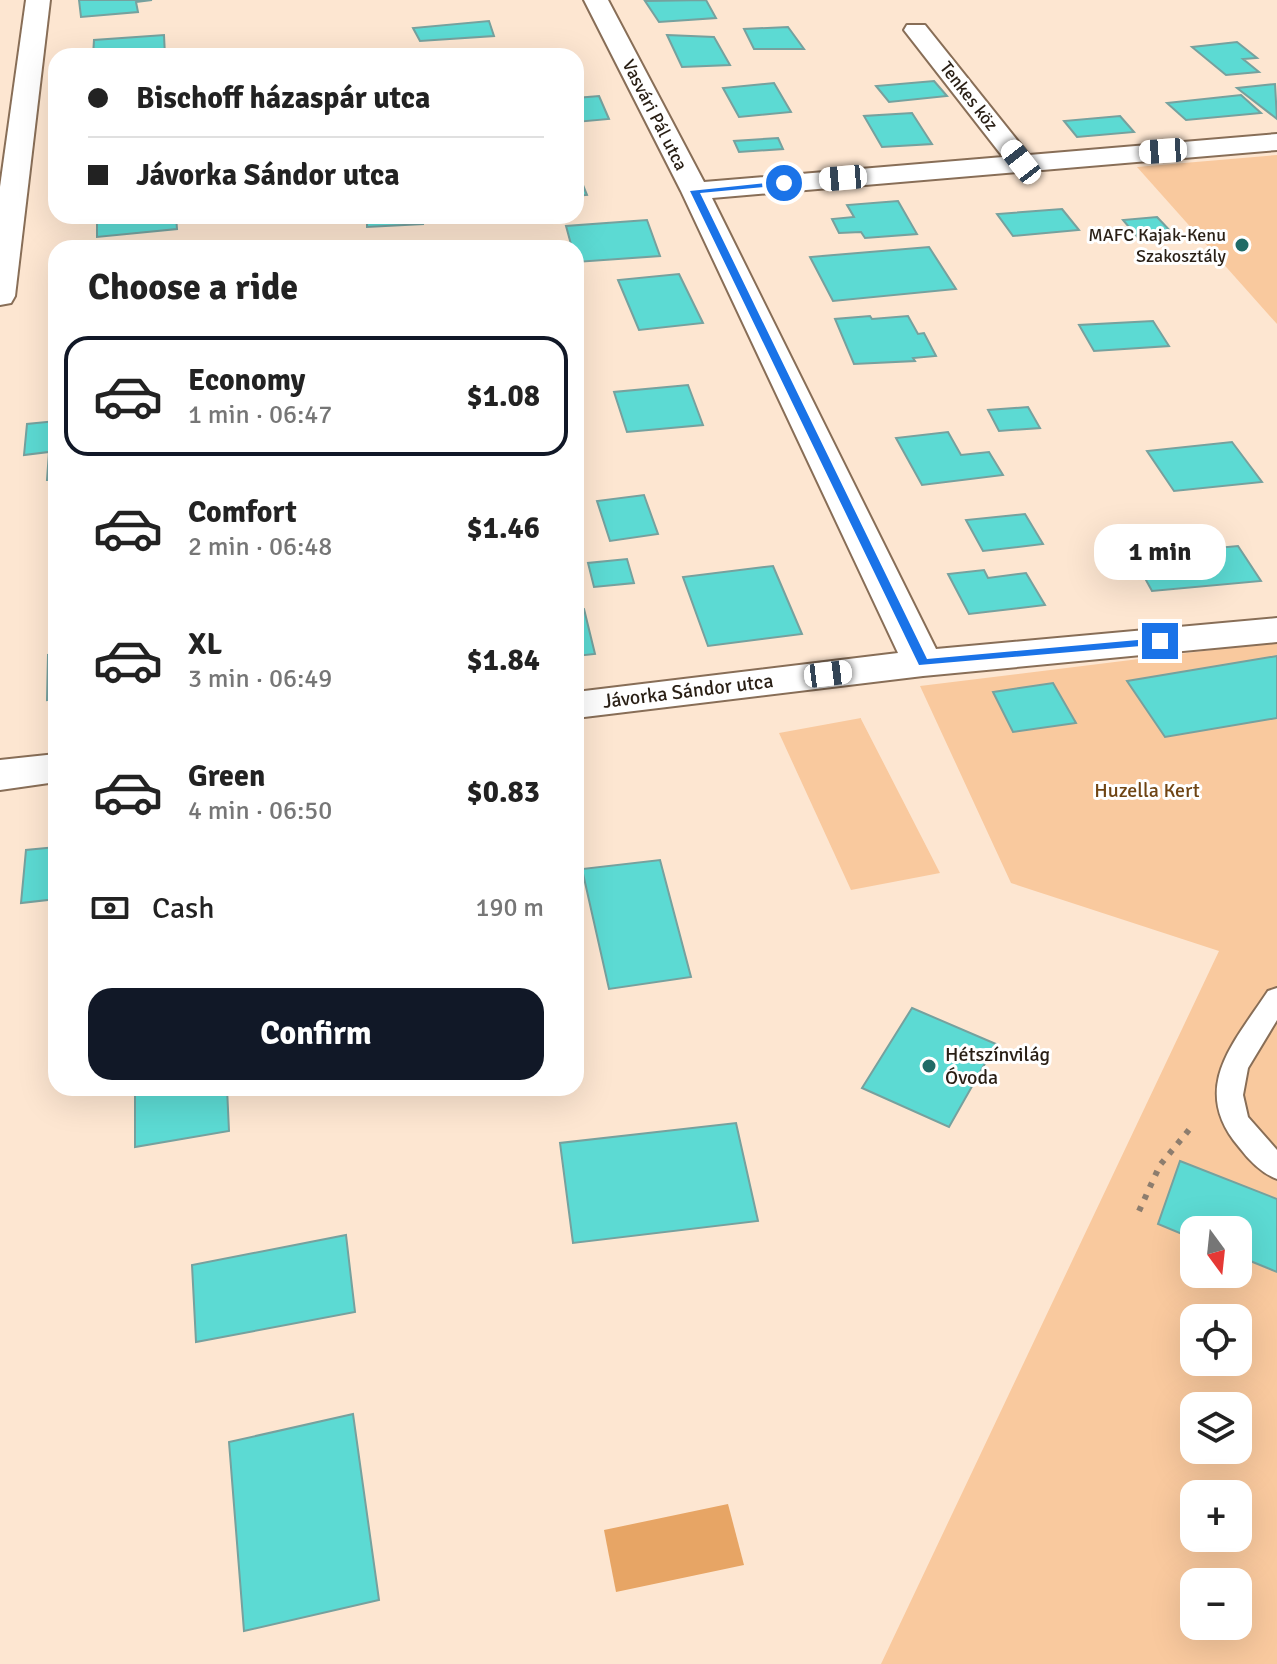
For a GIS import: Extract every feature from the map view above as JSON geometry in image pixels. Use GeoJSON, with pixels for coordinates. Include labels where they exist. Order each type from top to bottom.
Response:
{"type":"FeatureCollection","features":[{"type":"Feature","properties":{"kind":"street"},"geometry":{"type":"LineString","coordinates":[[0,296],[38,0]]}},
{"type":"Feature","properties":{"kind":"street","name":"Vasvári Pál utca"},"geometry":{"type":"LineString","coordinates":[[596,0],[695,191],[923,663]]}},
{"type":"Feature","properties":{"kind":"street","name":"Tenkes köz"},"geometry":{"type":"LineString","coordinates":[[916,30],[1021,162]]}},
{"type":"Feature","properties":{"kind":"street"},"geometry":{"type":"LineString","coordinates":[[695,191],[1277,142]]}},
{"type":"Feature","properties":{"kind":"street","name":"Jávorka Sándor utca"},"geometry":{"type":"LineString","coordinates":[[584,704],[923,663],[1277,630]]}},
{"type":"Feature","properties":{"kind":"street"},"geometry":{"type":"LineString","coordinates":[[0,775],[48,769]]}},
{"type":"Feature","properties":{"kind":"lane"},"geometry":{"type":"LineString","coordinates":[[1277,998],[1235,1065],[1230,1077],[1229,1099],[1235,1123],[1246,1140],[1277,1167]]}},
{"type":"Feature","properties":{"kind":"path"},"geometry":{"type":"LineString","coordinates":[[1139,1211],[1160,1165]]}},
{"type":"Feature","properties":{"kind":"green space","name":"MAFC Kajak-Kenu Szakosztály"},"geometry":{"type":"Polygon","coordinates":[[[1277,155],[1277,324],[1137,167],[1277,155]]]}},
{"type":"Feature","properties":{"kind":"green space","name":"Huzella Kert"},"geometry":{"type":"Polygon","coordinates":[[[1277,642],[1277,1664],[881,1664],[1219,951],[1011,883],[920,686],[1277,642]]]}},
{"type":"Feature","properties":{"kind":"green space"},"geometry":{"type":"Polygon","coordinates":[[[861,718],[940,873],[851,890],[779,733],[861,718]]]}},
{"type":"Feature","properties":{"kind":"shaded area"},"geometry":{"type":"Polygon","coordinates":[[[728,1504],[744,1565],[616,1592],[604,1530],[728,1504]]]}},
{"type":"Feature","properties":{"kind":"building"},"geometry":{"type":"Polygon","coordinates":[[[79,0],[152,0],[136,2],[138,12],[81,17],[79,0]]]}},
{"type":"Feature","properties":{"kind":"building"},"geometry":{"type":"Polygon","coordinates":[[[706,0],[716,18],[659,22],[645,1],[706,0]]]}},
{"type":"Feature","properties":{"kind":"building"},"geometry":{"type":"Polygon","coordinates":[[[489,21],[494,36],[420,41],[413,28],[489,21]]]}},
{"type":"Feature","properties":{"kind":"building"},"geometry":{"type":"Polygon","coordinates":[[[788,27],[804,49],[754,49],[744,29],[788,27]]]}},
{"type":"Feature","properties":{"kind":"building"},"geometry":{"type":"Polygon","coordinates":[[[164,35],[165,48],[94,48],[94,40],[164,35]]]}},
{"type":"Feature","properties":{"kind":"building"},"geometry":{"type":"Polygon","coordinates":[[[667,35],[714,37],[730,65],[682,67],[667,35]]]}},
{"type":"Feature","properties":{"kind":"building"},"geometry":{"type":"Polygon","coordinates":[[[1237,42],[1257,58],[1243,59],[1259,72],[1226,75],[1192,47],[1237,42]]]}},
{"type":"Feature","properties":{"kind":"building"},"geometry":{"type":"Polygon","coordinates":[[[934,81],[947,96],[889,102],[876,86],[934,81]]]}},
{"type":"Feature","properties":{"kind":"building"},"geometry":{"type":"Polygon","coordinates":[[[774,83],[791,112],[739,117],[723,88],[774,83]]]}},
{"type":"Feature","properties":{"kind":"building"},"geometry":{"type":"Polygon","coordinates":[[[1275,84],[1277,119],[1237,88],[1275,84]]]}},
{"type":"Feature","properties":{"kind":"building"},"geometry":{"type":"Polygon","coordinates":[[[1241,95],[1261,113],[1186,120],[1167,103],[1241,95]]]}},
{"type":"Feature","properties":{"kind":"building"},"geometry":{"type":"Polygon","coordinates":[[[599,96],[609,119],[584,121],[584,97],[599,96]]]}},
{"type":"Feature","properties":{"kind":"building"},"geometry":{"type":"Polygon","coordinates":[[[912,113],[932,144],[882,147],[864,116],[912,113]]]}},
{"type":"Feature","properties":{"kind":"building"},"geometry":{"type":"Polygon","coordinates":[[[1120,116],[1134,132],[1077,137],[1064,121],[1120,116]]]}},
{"type":"Feature","properties":{"kind":"building"},"geometry":{"type":"Polygon","coordinates":[[[778,138],[783,149],[739,152],[734,141],[778,138]]]}},
{"type":"Feature","properties":{"kind":"building"},"geometry":{"type":"Polygon","coordinates":[[[898,201],[917,234],[865,238],[861,232],[839,233],[832,219],[854,217],[847,205],[898,201]]]}},
{"type":"Feature","properties":{"kind":"building"},"geometry":{"type":"Polygon","coordinates":[[[1062,209],[1079,230],[1013,236],[997,214],[1062,209]]]}},
{"type":"Feature","properties":{"kind":"building"},"geometry":{"type":"Polygon","coordinates":[[[1157,217],[1175,236],[1140,240],[1123,220],[1157,217]]]}},
{"type":"Feature","properties":{"kind":"building"},"geometry":{"type":"Polygon","coordinates":[[[647,220],[660,256],[584,261],[584,240],[570,240],[566,226],[647,220]]]}},
{"type":"Feature","properties":{"kind":"building"},"geometry":{"type":"Polygon","coordinates":[[[97,224],[177,224],[177,229],[97,237],[97,224]]]}},
{"type":"Feature","properties":{"kind":"building"},"geometry":{"type":"Polygon","coordinates":[[[367,224],[423,224],[367,227],[367,224]]]}},
{"type":"Feature","properties":{"kind":"building"},"geometry":{"type":"Polygon","coordinates":[[[929,247],[956,289],[833,301],[810,257],[929,247]]]}},
{"type":"Feature","properties":{"kind":"building"},"geometry":{"type":"Polygon","coordinates":[[[679,274],[703,323],[639,330],[618,280],[679,274]]]}},
{"type":"Feature","properties":{"kind":"building"},"geometry":{"type":"Polygon","coordinates":[[[870,316],[872,319],[908,316],[918,334],[924,333],[936,356],[913,358],[915,361],[854,364],[835,319],[870,316]]]}},
{"type":"Feature","properties":{"kind":"building"},"geometry":{"type":"Polygon","coordinates":[[[1153,321],[1169,346],[1094,351],[1079,325],[1153,321]]]}},
{"type":"Feature","properties":{"kind":"building"},"geometry":{"type":"Polygon","coordinates":[[[688,385],[703,425],[627,432],[614,392],[688,385]]]}},
{"type":"Feature","properties":{"kind":"building"},"geometry":{"type":"Polygon","coordinates":[[[1028,407],[1040,428],[999,431],[988,410],[1028,407]]]}},
{"type":"Feature","properties":{"kind":"building"},"geometry":{"type":"Polygon","coordinates":[[[48,422],[48,452],[24,455],[27,424],[48,422]]]}},
{"type":"Feature","properties":{"kind":"building"},"geometry":{"type":"Polygon","coordinates":[[[948,432],[961,455],[989,452],[1003,475],[922,485],[896,438],[948,432]]]}},
{"type":"Feature","properties":{"kind":"building"},"geometry":{"type":"Polygon","coordinates":[[[1232,442],[1262,482],[1174,491],[1147,451],[1232,442]]]}},
{"type":"Feature","properties":{"kind":"building"},"geometry":{"type":"Polygon","coordinates":[[[644,495],[658,534],[610,541],[597,501],[644,495]]]}},
{"type":"Feature","properties":{"kind":"building"},"geometry":{"type":"Polygon","coordinates":[[[1025,514],[1043,544],[983,551],[966,520],[1025,514]]]}},
{"type":"Feature","properties":{"kind":"building"},"geometry":{"type":"Polygon","coordinates":[[[1188,538],[1195,550],[1238,546],[1261,581],[1152,591],[1141,571],[1114,574],[1099,546],[1188,538]]]}},
{"type":"Feature","properties":{"kind":"building"},"geometry":{"type":"Polygon","coordinates":[[[627,559],[634,583],[594,587],[588,563],[627,559]]]}},
{"type":"Feature","properties":{"kind":"building"},"geometry":{"type":"Polygon","coordinates":[[[773,566],[802,634],[708,646],[683,577],[773,566]]]}},
{"type":"Feature","properties":{"kind":"building"},"geometry":{"type":"Polygon","coordinates":[[[984,570],[988,578],[1026,573],[1045,605],[969,614],[948,574],[984,570]]]}},
{"type":"Feature","properties":{"kind":"building"},"geometry":{"type":"Polygon","coordinates":[[[584,609],[595,654],[584,655],[584,609]]]}},
{"type":"Feature","properties":{"kind":"building"},"geometry":{"type":"Polygon","coordinates":[[[1277,656],[1277,718],[1165,737],[1127,681],[1277,656]]]}},
{"type":"Feature","properties":{"kind":"building"},"geometry":{"type":"Polygon","coordinates":[[[1053,683],[1076,723],[1013,732],[993,692],[1053,683]]]}},
{"type":"Feature","properties":{"kind":"building"},"geometry":{"type":"Polygon","coordinates":[[[48,848],[48,900],[21,903],[26,850],[48,848]]]}},
{"type":"Feature","properties":{"kind":"building"},"geometry":{"type":"Polygon","coordinates":[[[660,860],[691,977],[609,989],[584,869],[660,860]]]}},
{"type":"Feature","properties":{"kind":"building","name":"Hétszínvilág Óvoda"},"geometry":{"type":"Polygon","coordinates":[[[912,1008],[996,1044],[949,1127],[862,1088],[912,1008]]]}},
{"type":"Feature","properties":{"kind":"building"},"geometry":{"type":"Polygon","coordinates":[[[135,1096],[227,1096],[229,1131],[135,1147],[135,1096]]]}},
{"type":"Feature","properties":{"kind":"building"},"geometry":{"type":"Polygon","coordinates":[[[736,1123],[758,1221],[573,1243],[560,1143],[736,1123]]]}},
{"type":"Feature","properties":{"kind":"building"},"geometry":{"type":"Polygon","coordinates":[[[1180,1161],[1277,1199],[1277,1272],[1252,1262],[1252,1216],[1180,1216],[1180,1233],[1158,1224],[1180,1161]]]}},
{"type":"Feature","properties":{"kind":"building"},"geometry":{"type":"Polygon","coordinates":[[[346,1235],[355,1312],[196,1342],[192,1265],[346,1235]]]}},
{"type":"Feature","properties":{"kind":"building"},"geometry":{"type":"Polygon","coordinates":[[[353,1414],[379,1600],[244,1631],[229,1442],[353,1414]]]}},
{"type":"Feature","properties":{"kind":"place","name":"MAFC Kajak-Kenu Szakosztály"},"geometry":{"type":"Point","coordinates":[1242,245]}},
{"type":"Feature","properties":{"kind":"place","name":"Hétszínvilág Óvoda"},"geometry":{"type":"Point","coordinates":[929,1066]}},
{"type":"Feature","properties":{"kind":"route"},"geometry":{"type":"LineString","coordinates":[[784,183],[695,191],[923,663],[1160,641]]}}]}
